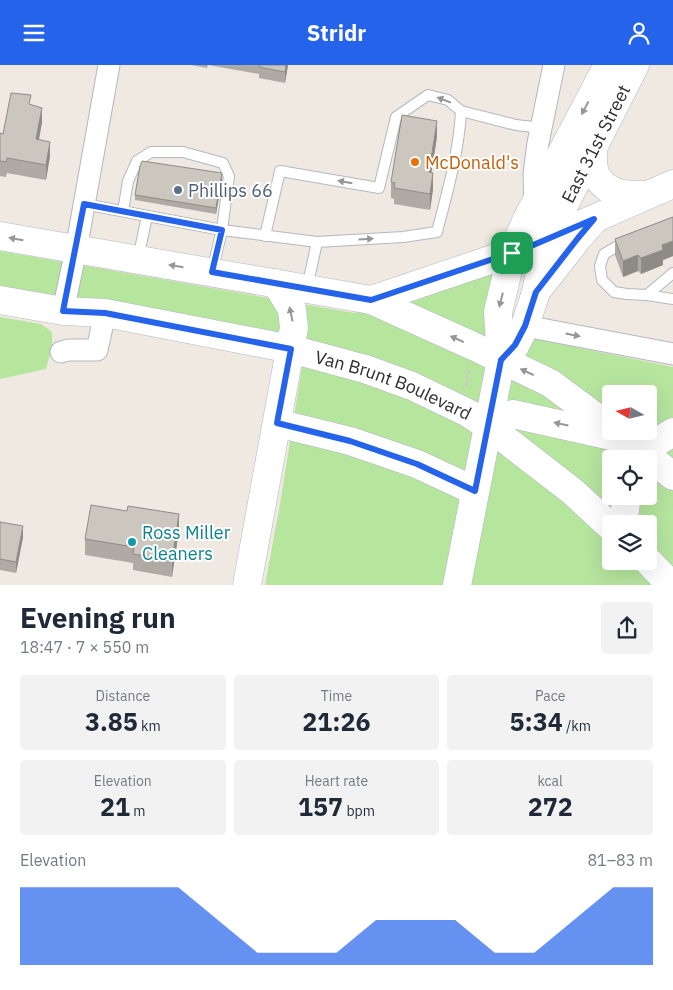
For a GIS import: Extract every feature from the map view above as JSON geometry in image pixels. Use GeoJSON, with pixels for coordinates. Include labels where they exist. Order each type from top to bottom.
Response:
{"type":"FeatureCollection","features":[{"type":"Feature","properties":{"kind":"main road","name":"East 31st Street"},"geometry":{"type":"LineString","coordinates":[[457,585],[501,360],[498,312],[512,253],[608,65]]}},
{"type":"Feature","properties":{"kind":"main road","name":"East 31st Street"},"geometry":{"type":"LineString","coordinates":[[501,360],[515,345],[525,326],[536,292],[546,239],[635,65]]}},
{"type":"Feature","properties":{"kind":"main road"},"geometry":{"type":"LineString","coordinates":[[593,147],[596,175],[605,187],[615,193],[648,195]]}},
{"type":"Feature","properties":{"kind":"main road"},"geometry":{"type":"LineString","coordinates":[[371,300],[524,249],[673,184]]}},
{"type":"Feature","properties":{"kind":"main road"},"geometry":{"type":"LineString","coordinates":[[536,292],[594,219]]}},
{"type":"Feature","properties":{"kind":"main road"},"geometry":{"type":"LineString","coordinates":[[0,236],[371,300],[550,383],[673,476]]}},
{"type":"Feature","properties":{"kind":"main road"},"geometry":{"type":"LineString","coordinates":[[247,585],[294,328],[292,309],[276,283]]}},
{"type":"Feature","properties":{"kind":"main road","name":"Van Brunt Boulevard"},"geometry":{"type":"LineString","coordinates":[[0,300],[63,311],[105,313],[291,349],[365,369],[412,386],[468,413],[488,426],[572,491],[584,503]]}},
{"type":"Feature","properties":{"kind":"main road"},"geometry":{"type":"LineString","coordinates":[[488,426],[513,414],[627,442],[673,432]]}},
{"type":"Feature","properties":{"kind":"main road"},"geometry":{"type":"LineString","coordinates":[[277,423],[358,444],[417,464],[475,491]]}},
{"type":"Feature","properties":{"kind":"main road"},"geometry":{"type":"LineString","coordinates":[[584,503],[602,519]]}},
{"type":"Feature","properties":{"kind":"main road"},"geometry":{"type":"LineString","coordinates":[[584,503],[602,524]]}},
{"type":"Feature","properties":{"kind":"main road"},"geometry":{"type":"LineString","coordinates":[[640,570],[648,585]]}},
{"type":"Feature","properties":{"kind":"main road"},"geometry":{"type":"LineString","coordinates":[[657,570],[671,585]]}},
{"type":"Feature","properties":{"kind":"street"},"geometry":{"type":"LineString","coordinates":[[63,311],[76,250],[109,65]]}},
{"type":"Feature","properties":{"kind":"street","name":"East 31st Street"},"geometry":{"type":"LineString","coordinates":[[535,205],[534,174],[538,143],[554,65]]}},
{"type":"Feature","properties":{"kind":"street"},"geometry":{"type":"LineString","coordinates":[[61,353],[68,350],[97,351],[105,313]]}},
{"type":"Feature","properties":{"kind":"street"},"geometry":{"type":"LineString","coordinates":[[525,326],[673,354]]}},
{"type":"Feature","properties":{"kind":"lane"},"geometry":{"type":"LineString","coordinates":[[265,236],[280,171],[379,187],[396,117],[428,95],[448,100],[461,111],[516,125],[541,128]]}},
{"type":"Feature","properties":{"kind":"lane"},"geometry":{"type":"LineString","coordinates":[[84,204],[222,230],[318,242],[403,237],[436,232],[452,171],[460,129],[461,111]]}},
{"type":"Feature","properties":{"kind":"lane"},"geometry":{"type":"LineString","coordinates":[[123,211],[128,181],[137,161],[151,152],[183,152],[223,163],[229,176],[222,230],[212,272]]}},
{"type":"Feature","properties":{"kind":"lane"},"geometry":{"type":"LineString","coordinates":[[138,260],[147,216]]}},
{"type":"Feature","properties":{"kind":"lane"},"geometry":{"type":"LineString","coordinates":[[639,236],[621,243],[604,253],[600,266],[602,281],[614,291],[673,299]]}},
{"type":"Feature","properties":{"kind":"lane"},"geometry":{"type":"LineString","coordinates":[[307,288],[318,242]]}},
{"type":"Feature","properties":{"kind":"lane"},"geometry":{"type":"LineString","coordinates":[[647,295],[673,273]]}},
{"type":"Feature","properties":{"kind":"path"},"geometry":{"type":"LineString","coordinates":[[466,386],[470,363]]}},
{"type":"Feature","properties":{"kind":"green space"},"geometry":{"type":"Polygon","coordinates":[[[0,251],[354,313],[411,302],[496,272],[486,329],[673,367],[673,585],[265,585],[306,342],[282,336],[0,286],[0,251]]]}},
{"type":"Feature","properties":{"kind":"green space"},"geometry":{"type":"Polygon","coordinates":[[[0,317],[41,324],[52,332],[52,347],[46,369],[0,379],[0,317]]]}},
{"type":"Feature","properties":{"kind":"building"},"geometry":{"type":"Polygon","coordinates":[[[260,65],[286,65],[285,72],[259,67],[260,65]]]}},
{"type":"Feature","properties":{"kind":"building"},"geometry":{"type":"Polygon","coordinates":[[[11,93],[31,95],[29,104],[42,108],[36,139],[50,142],[46,165],[7,158],[6,162],[0,161],[0,133],[3,134],[11,93]]]}},
{"type":"Feature","properties":{"kind":"building","name":"McDonald's"},"geometry":{"type":"Polygon","coordinates":[[[402,115],[437,121],[429,172],[433,173],[430,194],[394,188],[395,183],[391,182],[402,115]]]}},
{"type":"Feature","properties":{"kind":"building","name":"Phillips 66"},"geometry":{"type":"Polygon","coordinates":[[[142,161],[222,173],[216,208],[135,195],[142,161]]]}},
{"type":"Feature","properties":{"kind":"building"},"geometry":{"type":"Polygon","coordinates":[[[673,217],[673,241],[662,245],[663,250],[641,258],[638,255],[623,261],[615,239],[673,217]]]}},
{"type":"Feature","properties":{"kind":"building"},"geometry":{"type":"Polygon","coordinates":[[[91,505],[127,511],[128,506],[179,514],[172,561],[133,554],[134,547],[85,539],[91,505]]]}},
{"type":"Feature","properties":{"kind":"building"},"geometry":{"type":"Polygon","coordinates":[[[0,522],[23,526],[16,562],[0,559],[0,522]]]}},
{"type":"Feature","properties":{"kind":"place","name":"McDonald's"},"geometry":{"type":"Point","coordinates":[415,162]}},
{"type":"Feature","properties":{"kind":"place","name":"Phillips 66"},"geometry":{"type":"Point","coordinates":[178,190]}},
{"type":"Feature","properties":{"kind":"place","name":"Ross Miller Cleaners"},"geometry":{"type":"Point","coordinates":[132,542]}},
{"type":"Feature","properties":{"kind":"route"},"geometry":{"type":"LineString","coordinates":[[84,204],[222,230],[212,272],[371,300],[512,253],[594,219],[536,292],[525,326],[515,345],[501,360],[475,491],[417,464],[350,441],[277,423],[291,349],[105,313],[63,311],[84,204]]}}]}
